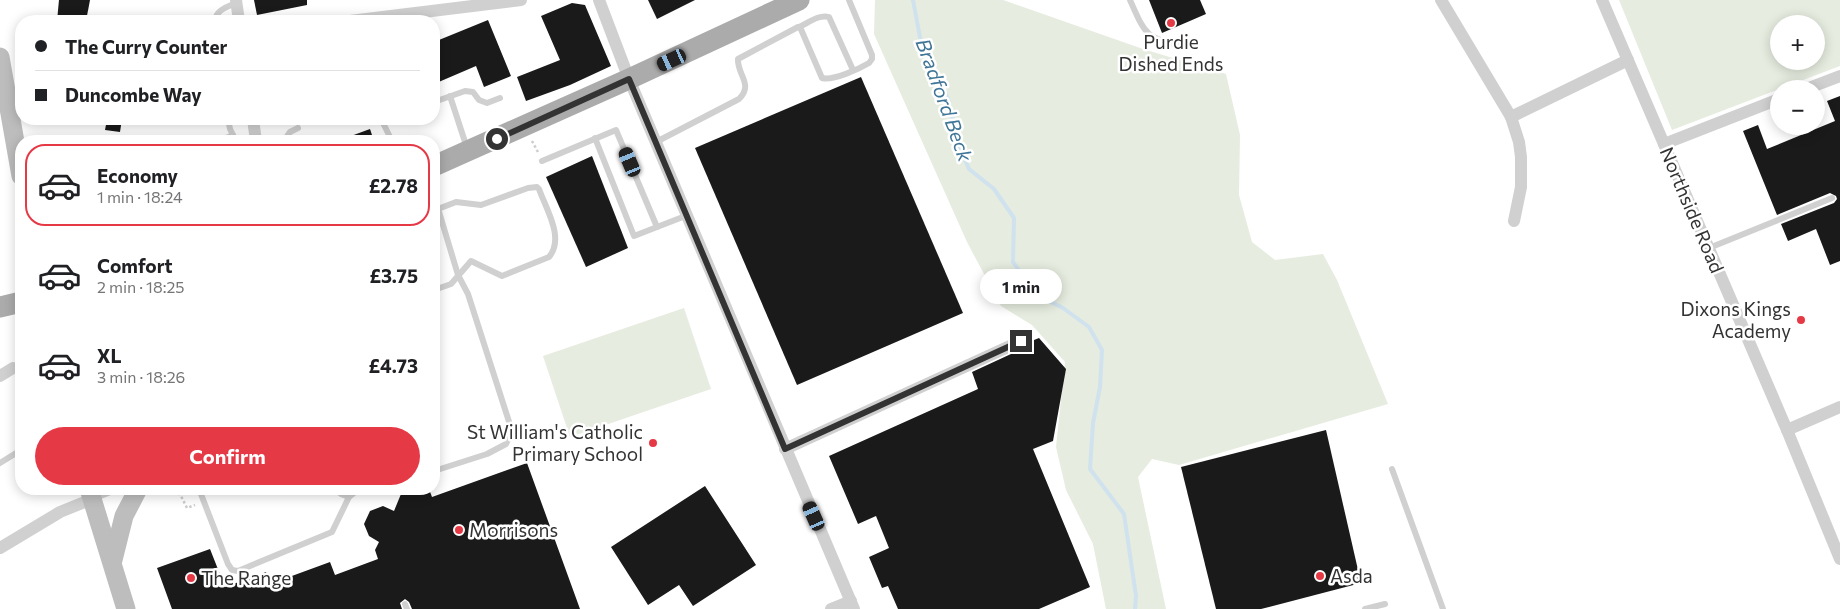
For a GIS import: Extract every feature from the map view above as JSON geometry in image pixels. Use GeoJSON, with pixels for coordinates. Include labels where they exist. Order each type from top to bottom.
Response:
{"type":"FeatureCollection","features":[{"type":"Feature","properties":{"kind":"main road"},"geometry":{"type":"LineString","coordinates":[[440,163],[799,0]]}},
{"type":"Feature","properties":{"kind":"main road"},"geometry":{"type":"LineString","coordinates":[[0,57],[15,142]]}},
{"type":"Feature","properties":{"kind":"main road"},"geometry":{"type":"LineString","coordinates":[[0,307],[15,303]]}},
{"type":"Feature","properties":{"kind":"main road"},"geometry":{"type":"LineString","coordinates":[[90,495],[126,609]]}},
{"type":"Feature","properties":{"kind":"main road"},"geometry":{"type":"LineString","coordinates":[[112,563],[124,516],[135,495]]}},
{"type":"Feature","properties":{"kind":"street"},"geometry":{"type":"LineString","coordinates":[[402,15],[521,0]]}},
{"type":"Feature","properties":{"kind":"street"},"geometry":{"type":"LineString","coordinates":[[599,0],[629,79],[853,605],[831,609]]}},
{"type":"Feature","properties":{"kind":"street"},"geometry":{"type":"LineString","coordinates":[[1441,0],[1511,117],[1519,142],[1521,164],[1521,187],[1514,221]]}},
{"type":"Feature","properties":{"kind":"street","name":"Northside Road"},"geometry":{"type":"LineString","coordinates":[[1602,0],[1840,558]]}},
{"type":"Feature","properties":{"kind":"street"},"geometry":{"type":"LineString","coordinates":[[236,1],[238,15]]}},
{"type":"Feature","properties":{"kind":"street"},"geometry":{"type":"LineString","coordinates":[[1511,117],[1628,60]]}},
{"type":"Feature","properties":{"kind":"street"},"geometry":{"type":"LineString","coordinates":[[1825,82],[1840,76]]}},
{"type":"Feature","properties":{"kind":"street"},"geometry":{"type":"LineString","coordinates":[[1664,144],[1770,103]]}},
{"type":"Feature","properties":{"kind":"street"},"geometry":{"type":"LineString","coordinates":[[785,449],[1021,341]]}},
{"type":"Feature","properties":{"kind":"street"},"geometry":{"type":"LineString","coordinates":[[0,376],[13,368]]}},
{"type":"Feature","properties":{"kind":"street"},"geometry":{"type":"LineString","coordinates":[[1787,430],[1840,408]]}},
{"type":"Feature","properties":{"kind":"street"},"geometry":{"type":"LineString","coordinates":[[0,548],[88,495]]}},
{"type":"Feature","properties":{"kind":"lane"},"geometry":{"type":"LineString","coordinates":[[799,27],[822,78],[830,78],[869,63],[872,55],[849,0]]}},
{"type":"Feature","properties":{"kind":"lane"},"geometry":{"type":"LineString","coordinates":[[1130,0],[1137,17],[1149,35],[1158,40],[1183,46]]}},
{"type":"Feature","properties":{"kind":"lane"},"geometry":{"type":"LineString","coordinates":[[217,15],[236,1]]}},
{"type":"Feature","properties":{"kind":"lane"},"geometry":{"type":"LineString","coordinates":[[656,142],[739,99],[744,94],[746,85],[737,63],[738,59],[818,18],[829,17],[852,70]]}},
{"type":"Feature","properties":{"kind":"lane"},"geometry":{"type":"LineString","coordinates":[[440,100],[465,91],[473,92],[479,100],[487,103],[500,98]]}},
{"type":"Feature","properties":{"kind":"lane"},"geometry":{"type":"LineString","coordinates":[[450,96],[468,151]]}},
{"type":"Feature","properties":{"kind":"lane"},"geometry":{"type":"LineString","coordinates":[[288,135],[298,128]]}},
{"type":"Feature","properties":{"kind":"lane"},"geometry":{"type":"LineString","coordinates":[[542,161],[616,130],[657,226]]}},
{"type":"Feature","properties":{"kind":"lane"},"geometry":{"type":"LineString","coordinates":[[596,138],[634,236],[688,215]]}},
{"type":"Feature","properties":{"kind":"lane"},"geometry":{"type":"LineString","coordinates":[[440,208],[456,202],[481,205],[536,187],[555,233],[556,243],[549,257],[502,276],[471,262],[451,284],[440,288]]}},
{"type":"Feature","properties":{"kind":"lane"},"geometry":{"type":"LineString","coordinates":[[1709,248],[1832,198]]}},
{"type":"Feature","properties":{"kind":"lane"},"geometry":{"type":"LineString","coordinates":[[440,216],[458,275],[468,294],[512,431],[506,444],[487,454],[440,469]]}},
{"type":"Feature","properties":{"kind":"lane"},"geometry":{"type":"LineString","coordinates":[[0,463],[15,454]]}},
{"type":"Feature","properties":{"kind":"lane"},"geometry":{"type":"LineString","coordinates":[[1392,468],[1443,609]]}},
{"type":"Feature","properties":{"kind":"lane"},"geometry":{"type":"LineString","coordinates":[[202,495],[228,564],[232,570],[238,571],[332,532],[352,495]]}},
{"type":"Feature","properties":{"kind":"lane"},"geometry":{"type":"LineString","coordinates":[[344,495],[349,497]]}},
{"type":"Feature","properties":{"kind":"lane"},"geometry":{"type":"LineString","coordinates":[[1365,609],[1386,604]]}},
{"type":"Feature","properties":{"kind":"path"},"geometry":{"type":"LineString","coordinates":[[525,126],[542,161]]}},
{"type":"Feature","properties":{"kind":"path"},"geometry":{"type":"LineString","coordinates":[[180,495],[187,508],[196,505],[198,510]]}},
{"type":"Feature","properties":{"kind":"shaded area"},"geometry":{"type":"Polygon","coordinates":[[[875,0],[1003,0],[1143,49],[1226,74],[1240,135],[1239,195],[1252,242],[1275,260],[1323,254],[1337,280],[1388,404],[1179,465],[1152,459],[1138,477],[1166,609],[1106,609],[1093,544],[1066,490],[1056,447],[1065,362],[1032,325],[1001,306],[967,242],[874,34],[875,0]]]}},
{"type":"Feature","properties":{"kind":"shaded area"},"geometry":{"type":"Polygon","coordinates":[[[1619,0],[1840,0],[1840,66],[1803,80],[1770,80],[1770,93],[1672,130],[1619,0]]]}},
{"type":"Feature","properties":{"kind":"shaded area"},"geometry":{"type":"Polygon","coordinates":[[[684,308],[711,389],[570,437],[543,356],[684,308]]]}},
{"type":"Feature","properties":{"kind":"building"},"geometry":{"type":"Polygon","coordinates":[[[59,0],[90,0],[87,15],[58,15],[59,0]]]}},
{"type":"Feature","properties":{"kind":"building"},"geometry":{"type":"Polygon","coordinates":[[[254,0],[307,0],[307,5],[257,15],[254,0]]]}},
{"type":"Feature","properties":{"kind":"building"},"geometry":{"type":"Polygon","coordinates":[[[648,0],[695,0],[657,19],[648,0]]]}},
{"type":"Feature","properties":{"kind":"building","name":"Purdie Dished Ends"},"geometry":{"type":"Polygon","coordinates":[[[1149,0],[1200,0],[1206,14],[1162,33],[1149,0]]]}},
{"type":"Feature","properties":{"kind":"building"},"geometry":{"type":"Polygon","coordinates":[[[572,3],[585,5],[611,66],[570,85],[526,101],[517,77],[560,60],[541,16],[572,3]]]}},
{"type":"Feature","properties":{"kind":"building"},"geometry":{"type":"Polygon","coordinates":[[[488,20],[511,76],[484,87],[476,66],[440,81],[440,40],[488,20]]]}},
{"type":"Feature","properties":{"kind":"building"},"geometry":{"type":"Polygon","coordinates":[[[861,77],[963,313],[797,385],[695,148],[861,77]]]}},
{"type":"Feature","properties":{"kind":"building"},"geometry":{"type":"Polygon","coordinates":[[[1840,96],[1840,261],[1830,265],[1816,229],[1788,241],[1781,224],[1834,203],[1837,199],[1836,196],[1830,193],[1777,215],[1743,131],[1758,125],[1767,149],[1801,135],[1825,135],[1825,125],[1835,121],[1827,101],[1840,96]]]}},
{"type":"Feature","properties":{"kind":"building"},"geometry":{"type":"Polygon","coordinates":[[[106,125],[121,125],[120,132],[105,130],[106,125]]]}},
{"type":"Feature","properties":{"kind":"building"},"geometry":{"type":"Polygon","coordinates":[[[370,129],[372,135],[354,135],[370,129]]]}},
{"type":"Feature","properties":{"kind":"building"},"geometry":{"type":"Polygon","coordinates":[[[592,156],[628,248],[586,267],[546,177],[592,156]]]}},
{"type":"Feature","properties":{"kind":"building"},"geometry":{"type":"Polygon","coordinates":[[[1039,338],[1066,369],[1053,441],[1033,449],[1090,587],[1039,609],[898,609],[888,586],[882,588],[869,557],[889,548],[876,516],[858,524],[829,456],[978,389],[972,372],[1024,348],[1029,342],[1039,338]]]}},
{"type":"Feature","properties":{"kind":"building"},"geometry":{"type":"Polygon","coordinates":[[[1326,430],[1361,583],[1261,609],[1216,609],[1181,467],[1326,430]]]}},
{"type":"Feature","properties":{"kind":"building","name":"Morrisons"},"geometry":{"type":"Polygon","coordinates":[[[527,463],[580,609],[412,609],[409,602],[405,599],[400,603],[402,609],[172,609],[157,568],[210,549],[225,587],[266,572],[270,584],[330,562],[335,575],[378,559],[375,550],[379,542],[369,536],[364,524],[370,511],[383,506],[394,511],[401,495],[431,495],[432,497],[527,463]]]}},
{"type":"Feature","properties":{"kind":"building"},"geometry":{"type":"Polygon","coordinates":[[[705,486],[756,565],[693,606],[679,585],[648,605],[611,547],[705,486]]]}},
{"type":"Feature","properties":{"kind":"waterway","name":"Bradford Beck"},"geometry":{"type":"LineString","coordinates":[[913,0],[922,48],[948,99],[960,148],[969,169],[994,189],[1014,218],[1013,262],[1037,295],[1063,308],[1089,327],[1102,350],[1100,387],[1093,423],[1090,469],[1124,514],[1136,596],[1135,609]]}},
{"type":"Feature","properties":{"kind":"place","name":"Purdie Dished Ends"},"geometry":{"type":"Point","coordinates":[1171,23]}},
{"type":"Feature","properties":{"kind":"place","name":"Dixons Kings Academy"},"geometry":{"type":"Point","coordinates":[1801,320]}},
{"type":"Feature","properties":{"kind":"place","name":"St William's Catholic Primary School"},"geometry":{"type":"Point","coordinates":[653,443]}},
{"type":"Feature","properties":{"kind":"place","name":"Morrisons"},"geometry":{"type":"Point","coordinates":[459,530]}},
{"type":"Feature","properties":{"kind":"place","name":"Asda"},"geometry":{"type":"Point","coordinates":[1320,576]}},
{"type":"Feature","properties":{"kind":"place","name":"The Range"},"geometry":{"type":"Point","coordinates":[191,578]}},
{"type":"Feature","properties":{"kind":"route"},"geometry":{"type":"LineString","coordinates":[[497,139],[629,79],[688,215],[785,449],[1021,341]]}}]}
